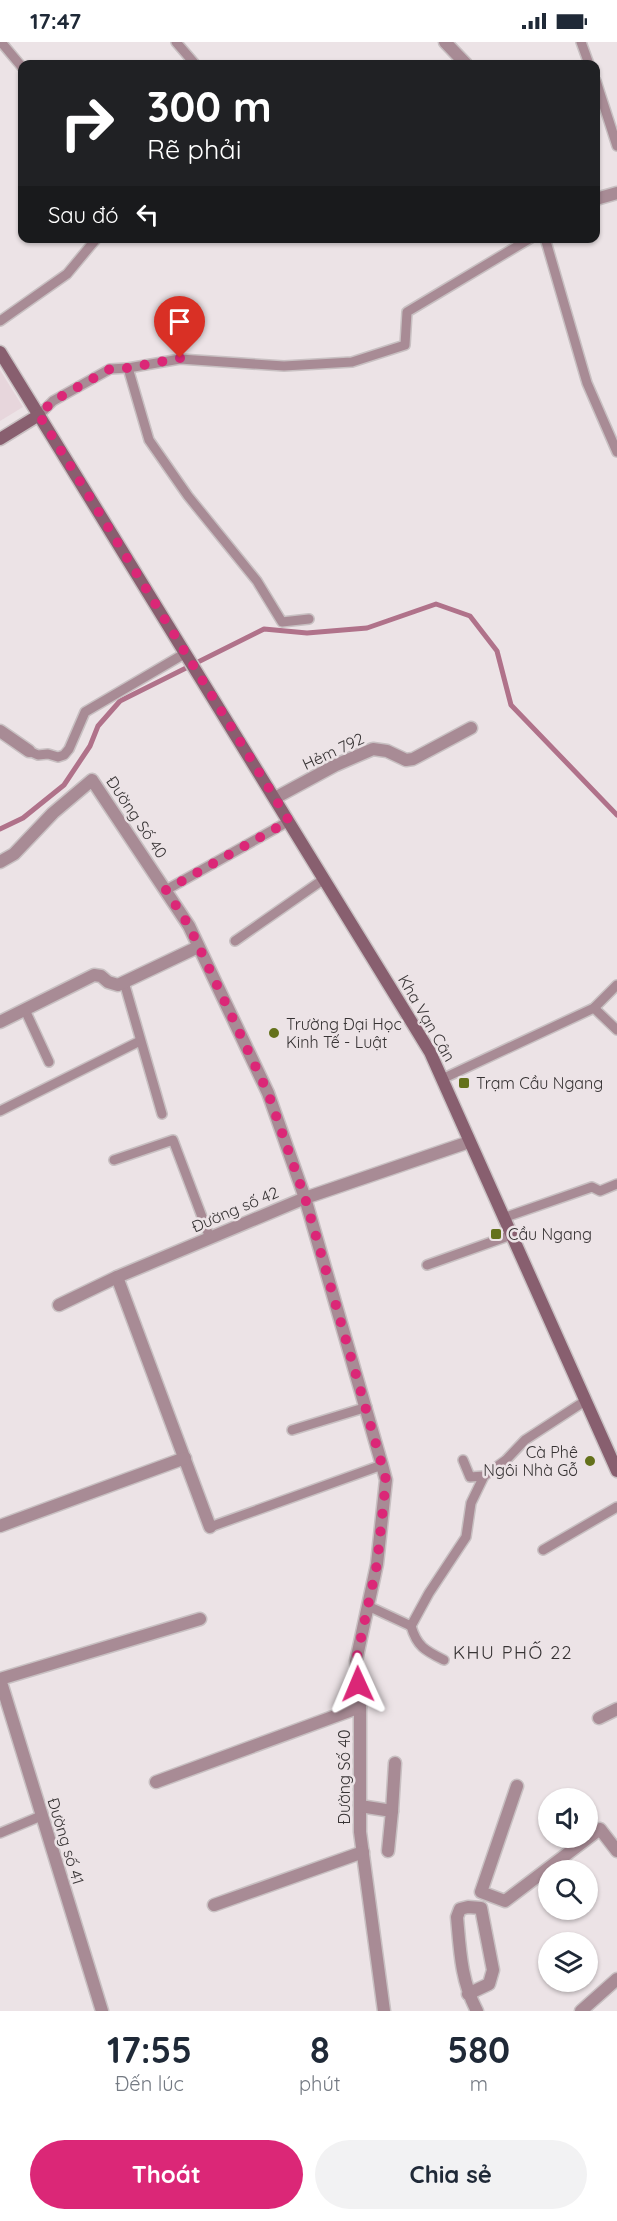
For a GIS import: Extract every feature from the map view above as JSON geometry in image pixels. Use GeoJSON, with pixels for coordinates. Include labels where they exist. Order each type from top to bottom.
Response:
{"type":"FeatureCollection","features":[{"type":"Feature","properties":{"kind":"main road"},"geometry":{"type":"LineString","coordinates":[[0,352],[184,654]]}},
{"type":"Feature","properties":{"kind":"main road"},"geometry":{"type":"LineString","coordinates":[[0,439],[39,415]]}},
{"type":"Feature","properties":{"kind":"main road","name":"Kha Vạn Cân"},"geometry":{"type":"LineString","coordinates":[[184,654],[215,700],[430,1052],[617,1471]]}},
{"type":"Feature","properties":{"kind":"street"},"geometry":{"type":"LineString","coordinates":[[445,42],[462,60]]}},
{"type":"Feature","properties":{"kind":"street"},"geometry":{"type":"LineString","coordinates":[[600,199],[617,193]]}},
{"type":"Feature","properties":{"kind":"street","name":"Hẻm 792"},"geometry":{"type":"LineString","coordinates":[[275,798],[336,765],[373,749],[387,751],[406,760],[413,759],[471,729]]}},
{"type":"Feature","properties":{"kind":"street"},"geometry":{"type":"LineString","coordinates":[[0,731],[29,752]]}},
{"type":"Feature","properties":{"kind":"street","name":"Đường Số 40"},"geometry":{"type":"LineString","coordinates":[[0,862],[14,854],[53,813],[92,780],[189,926],[268,1093],[305,1198],[386,1480],[377,1564],[356,1661],[360,1707],[360,1806],[363,1852],[384,2011]]}},
{"type":"Feature","properties":{"kind":"street"},"geometry":{"type":"LineString","coordinates":[[0,1022],[94,975],[118,985],[198,947]]}},
{"type":"Feature","properties":{"kind":"street","name":"Đường số 42"},"geometry":{"type":"LineString","coordinates":[[59,1305],[117,1276],[305,1198],[469,1142]]}},
{"type":"Feature","properties":{"kind":"street"},"geometry":{"type":"LineString","coordinates":[[117,1276],[210,1527]]}},
{"type":"Feature","properties":{"kind":"street"},"geometry":{"type":"LineString","coordinates":[[0,1526],[185,1458]]}},
{"type":"Feature","properties":{"kind":"street"},"geometry":{"type":"LineString","coordinates":[[0,1680],[200,1618]]}},
{"type":"Feature","properties":{"kind":"street","name":"Đường số 41"},"geometry":{"type":"LineString","coordinates":[[0,1680],[102,2011]]}},
{"type":"Feature","properties":{"kind":"street"},"geometry":{"type":"LineString","coordinates":[[156,1782],[360,1707]]}},
{"type":"Feature","properties":{"kind":"street"},"geometry":{"type":"LineString","coordinates":[[599,1718],[617,1709]]}},
{"type":"Feature","properties":{"kind":"street"},"geometry":{"type":"LineString","coordinates":[[388,1851],[395,1763]]}},
{"type":"Feature","properties":{"kind":"street"},"geometry":{"type":"LineString","coordinates":[[516,1786],[481,1892],[505,1901],[600,1829],[617,1851]]}},
{"type":"Feature","properties":{"kind":"street"},"geometry":{"type":"LineString","coordinates":[[360,1806],[392,1811]]}},
{"type":"Feature","properties":{"kind":"street"},"geometry":{"type":"LineString","coordinates":[[214,1905],[363,1852]]}},
{"type":"Feature","properties":{"kind":"street"},"geometry":{"type":"LineString","coordinates":[[468,1994],[489,1984],[493,1970],[481,1908],[468,1907],[460,1909],[457,1917],[462,1972],[468,1994],[477,2011]]}},
{"type":"Feature","properties":{"kind":"street"},"geometry":{"type":"LineString","coordinates":[[581,2011],[617,1979]]}},
{"type":"Feature","properties":{"kind":"lane"},"geometry":{"type":"LineString","coordinates":[[1,42],[18,62]]}},
{"type":"Feature","properties":{"kind":"lane"},"geometry":{"type":"LineString","coordinates":[[176,42],[192,60]]}},
{"type":"Feature","properties":{"kind":"lane"},"geometry":{"type":"LineString","coordinates":[[581,42],[588,60]]}},
{"type":"Feature","properties":{"kind":"lane"},"geometry":{"type":"LineString","coordinates":[[600,93],[617,146]]}},
{"type":"Feature","properties":{"kind":"lane"},"geometry":{"type":"LineString","coordinates":[[0,321],[67,274],[93,243]]}},
{"type":"Feature","properties":{"kind":"lane"},"geometry":{"type":"LineString","coordinates":[[39,415],[53,401],[110,369],[128,368],[180,358],[284,366],[352,362],[405,345],[406,312],[523,243]]}},
{"type":"Feature","properties":{"kind":"lane"},"geometry":{"type":"LineString","coordinates":[[546,243],[587,383],[617,452]]}},
{"type":"Feature","properties":{"kind":"lane"},"geometry":{"type":"LineString","coordinates":[[128,368],[149,440],[188,496],[257,581],[282,622],[309,619]]}},
{"type":"Feature","properties":{"kind":"lane"},"geometry":{"type":"LineString","coordinates":[[29,752],[38,755],[48,754],[58,758],[64,755],[69,749],[85,712],[93,705],[184,654]]}},
{"type":"Feature","properties":{"kind":"lane"},"geometry":{"type":"LineString","coordinates":[[166,890],[289,821]]}},
{"type":"Feature","properties":{"kind":"lane"},"geometry":{"type":"LineString","coordinates":[[235,941],[324,879]]}},
{"type":"Feature","properties":{"kind":"lane"},"geometry":{"type":"LineString","coordinates":[[124,982],[162,1114]]}},
{"type":"Feature","properties":{"kind":"lane"},"geometry":{"type":"LineString","coordinates":[[442,1079],[594,1008],[617,985]]}},
{"type":"Feature","properties":{"kind":"lane"},"geometry":{"type":"LineString","coordinates":[[594,1008],[617,1030]]}},
{"type":"Feature","properties":{"kind":"lane"},"geometry":{"type":"LineString","coordinates":[[25,1010],[49,1062]]}},
{"type":"Feature","properties":{"kind":"lane"},"geometry":{"type":"LineString","coordinates":[[0,1111],[140,1041]]}},
{"type":"Feature","properties":{"kind":"lane"},"geometry":{"type":"LineString","coordinates":[[114,1160],[173,1140],[210,1238]]}},
{"type":"Feature","properties":{"kind":"lane"},"geometry":{"type":"LineString","coordinates":[[503,1218],[592,1187],[600,1191],[617,1184]]}},
{"type":"Feature","properties":{"kind":"lane"},"geometry":{"type":"LineString","coordinates":[[427,1265],[511,1235]]}},
{"type":"Feature","properties":{"kind":"lane"},"geometry":{"type":"LineString","coordinates":[[411,1626],[429,1593],[466,1537],[471,1503],[484,1476],[506,1461],[525,1440],[585,1401]]}},
{"type":"Feature","properties":{"kind":"lane"},"geometry":{"type":"LineString","coordinates":[[292,1430],[366,1407]]}},
{"type":"Feature","properties":{"kind":"lane"},"geometry":{"type":"LineString","coordinates":[[463,1460],[470,1477],[484,1476]]}},
{"type":"Feature","properties":{"kind":"lane"},"geometry":{"type":"LineString","coordinates":[[210,1527],[382,1465]]}},
{"type":"Feature","properties":{"kind":"lane"},"geometry":{"type":"LineString","coordinates":[[543,1550],[617,1507]]}},
{"type":"Feature","properties":{"kind":"lane"},"geometry":{"type":"LineString","coordinates":[[368,1606],[411,1626],[420,1646],[444,1660]]}},
{"type":"Feature","properties":{"kind":"lane"},"geometry":{"type":"LineString","coordinates":[[0,1833],[41,1815]]}},
{"type":"Feature","properties":{"kind":"shaded area"},"geometry":{"type":"Polygon","coordinates":[[[0,370],[23,407],[0,421],[0,370]]]}},
{"type":"Feature","properties":{"kind":"waterway"},"geometry":{"type":"LineString","coordinates":[[0,829],[23,818],[64,785],[90,746],[98,726],[120,701],[264,629],[307,633],[367,628],[436,604],[470,616],[497,651],[511,705],[617,815]]}},
{"type":"Feature","properties":{"kind":"place","name":"Trường Đại Học Kinh Tế - Luật"},"geometry":{"type":"Point","coordinates":[274,1033]}},
{"type":"Feature","properties":{"kind":"place","name":"Trạm Cầu Ngang"},"geometry":{"type":"Point","coordinates":[464,1083]}},
{"type":"Feature","properties":{"kind":"place","name":"Cầu Ngang"},"geometry":{"type":"Point","coordinates":[496,1234]}},
{"type":"Feature","properties":{"kind":"place","name":"Cà Phê Ngôi Nhà Gỗ"},"geometry":{"type":"Point","coordinates":[590,1461]}},
{"type":"Feature","properties":{"kind":"district","name":"KHU PHỐ 22"},"geometry":{"type":"Point","coordinates":[513,1652]}},
{"type":"Feature","properties":{"kind":"route"},"geometry":{"type":"LineString","coordinates":[[180,358],[128,368],[110,369],[53,401],[39,415],[184,654],[289,821],[166,890],[189,926],[268,1093],[305,1198],[386,1480],[377,1564],[356,1661],[358,1684]]}}]}
